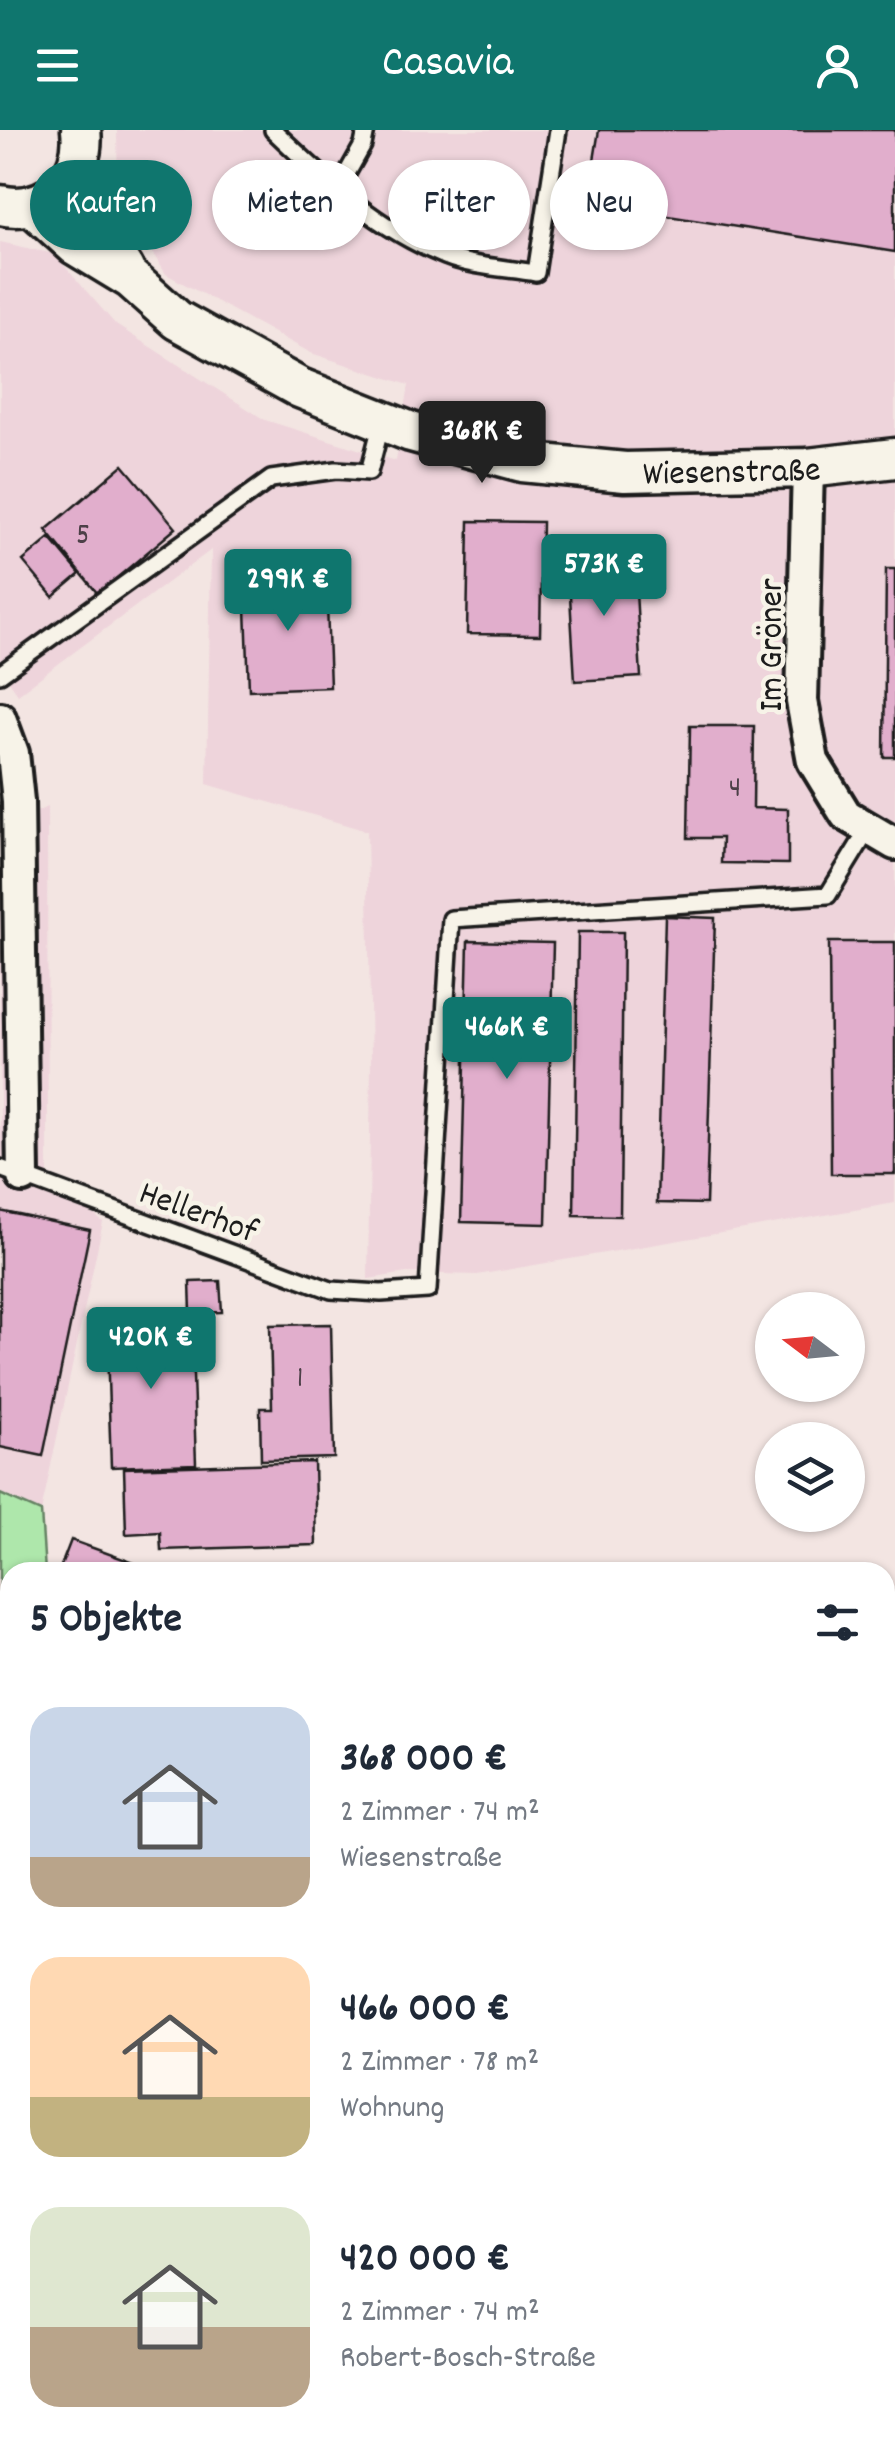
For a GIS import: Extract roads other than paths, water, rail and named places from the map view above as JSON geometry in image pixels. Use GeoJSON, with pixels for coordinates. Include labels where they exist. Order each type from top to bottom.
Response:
{"type":"FeatureCollection","features":[{"type":"Feature","properties":{"kind":"street"},"geometry":{"type":"LineString","coordinates":[[78,160],[81,130]]}},
{"type":"Feature","properties":{"kind":"street","name":"Wiesenstraße"},"geometry":{"type":"LineString","coordinates":[[16,206],[131,279],[177,320],[300,388],[382,422],[522,462],[625,472],[808,468],[895,458]]}},
{"type":"Feature","properties":{"kind":"street","name":"Wiesenstraße"},"geometry":{"type":"LineString","coordinates":[[112,250],[131,279]]}},
{"type":"Feature","properties":{"kind":"street","name":"Im Gröner"},"geometry":{"type":"LineString","coordinates":[[808,468],[802,701],[814,762],[846,815],[882,836]]}},
{"type":"Feature","properties":{"kind":"street"},"geometry":{"type":"LineString","coordinates":[[0,718],[13,753],[18,802],[11,1173]]}},
{"type":"Feature","properties":{"kind":"lane"},"geometry":{"type":"LineString","coordinates":[[273,130],[305,160]]}},
{"type":"Feature","properties":{"kind":"lane"},"geometry":{"type":"LineString","coordinates":[[355,160],[366,130]]}},
{"type":"Feature","properties":{"kind":"lane"},"geometry":{"type":"LineString","coordinates":[[368,213],[448,258],[536,272],[558,130]]}},
{"type":"Feature","properties":{"kind":"lane"},"geometry":{"type":"LineString","coordinates":[[0,674],[271,479],[336,470],[369,472],[382,422]]}},
{"type":"Feature","properties":{"kind":"lane","name":"Hellerhof"},"geometry":{"type":"LineString","coordinates":[[11,1173],[331,1290],[428,1290],[451,919],[828,894],[882,836]]}}]}
